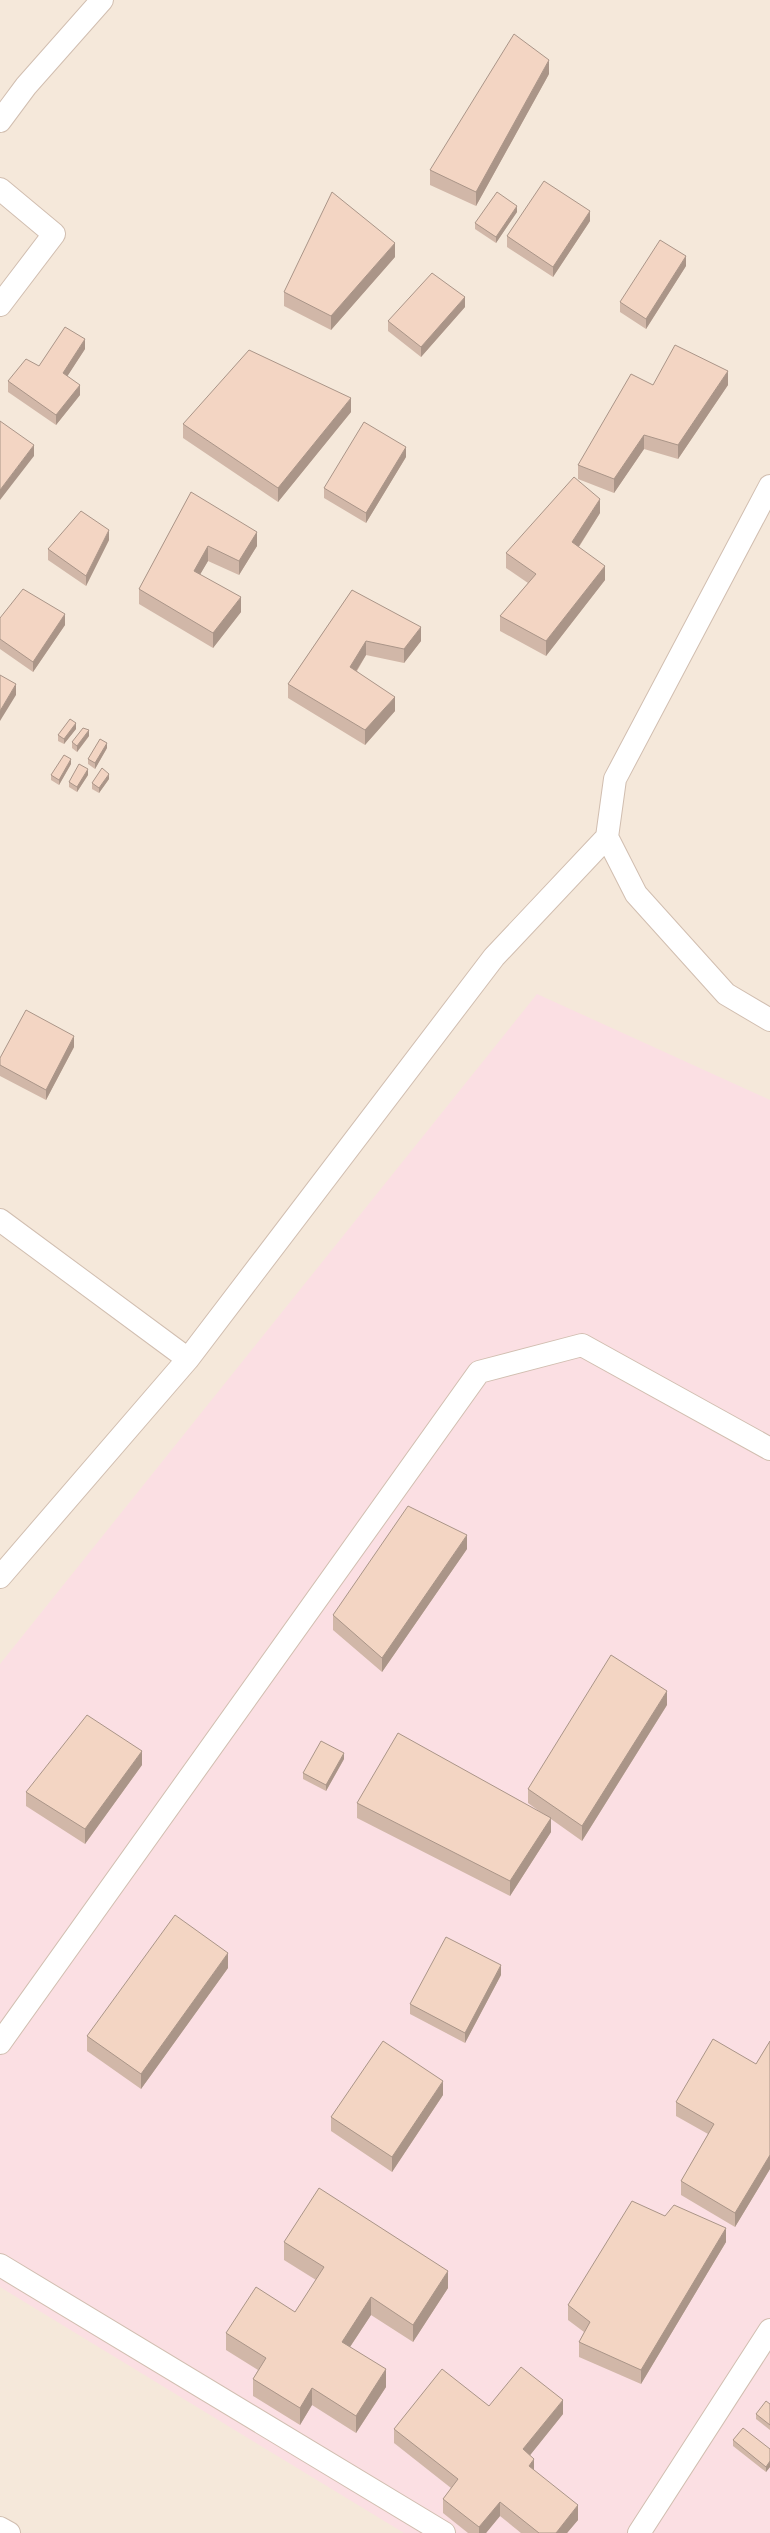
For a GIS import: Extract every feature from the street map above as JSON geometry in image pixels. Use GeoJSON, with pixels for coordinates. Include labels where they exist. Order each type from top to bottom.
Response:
{"type":"FeatureCollection","features":[{"type":"Feature","properties":{"kind":"street"},"geometry":{"type":"LineString","coordinates":[[0,120],[26,86],[102,0]]}},
{"type":"Feature","properties":{"kind":"street"},"geometry":{"type":"LineString","coordinates":[[0,189],[54,234],[0,305]]}},
{"type":"Feature","properties":{"kind":"street"},"geometry":{"type":"LineString","coordinates":[[770,486],[614,779],[607,837],[636,894],[726,994],[770,1020]]}},
{"type":"Feature","properties":{"kind":"street"},"geometry":{"type":"LineString","coordinates":[[0,1577],[188,1359],[494,958],[607,837]]}},
{"type":"Feature","properties":{"kind":"street"},"geometry":{"type":"LineString","coordinates":[[0,1220],[188,1359]]}},
{"type":"Feature","properties":{"kind":"street"},"geometry":{"type":"LineString","coordinates":[[0,2043],[479,1372],[582,1345],[770,1449]]}},
{"type":"Feature","properties":{"kind":"street"},"geometry":{"type":"LineString","coordinates":[[0,2265],[444,2533]]}},
{"type":"Feature","properties":{"kind":"street"},"geometry":{"type":"LineString","coordinates":[[639,2533],[770,2330]]}},
{"type":"Feature","properties":{"kind":"street"},"geometry":{"type":"LineString","coordinates":[[0,2528],[9,2533]]}},
{"type":"Feature","properties":{"kind":"shaded area"},"geometry":{"type":"Polygon","coordinates":[[[0,0],[770,0],[770,2533],[0,2533],[0,0]]]}},
{"type":"Feature","properties":{"kind":"shaded area"},"geometry":{"type":"Polygon","coordinates":[[[537,994],[770,1100],[770,2533],[404,2533],[0,2287],[0,1664],[537,994]]]}},
{"type":"Feature","properties":{"kind":"building"},"geometry":{"type":"Polygon","coordinates":[[[514,34],[549,60],[476,192],[430,170],[514,34]]]}},
{"type":"Feature","properties":{"kind":"building"},"geometry":{"type":"Polygon","coordinates":[[[544,181],[590,211],[553,267],[507,236],[544,181]]]}},
{"type":"Feature","properties":{"kind":"building"},"geometry":{"type":"Polygon","coordinates":[[[332,192],[395,243],[331,316],[284,292],[332,192]]]}},
{"type":"Feature","properties":{"kind":"building"},"geometry":{"type":"Polygon","coordinates":[[[497,192],[517,206],[496,237],[475,223],[497,192]]]}},
{"type":"Feature","properties":{"kind":"building"},"geometry":{"type":"Polygon","coordinates":[[[660,240],[686,256],[646,319],[620,302],[660,240]]]}},
{"type":"Feature","properties":{"kind":"building"},"geometry":{"type":"Polygon","coordinates":[[[432,273],[465,297],[421,347],[388,321],[432,273]]]}},
{"type":"Feature","properties":{"kind":"building"},"geometry":{"type":"Polygon","coordinates":[[[65,327],[85,339],[63,373],[80,385],[56,415],[8,381],[26,359],[39,366],[65,327]]]}},
{"type":"Feature","properties":{"kind":"building"},"geometry":{"type":"Polygon","coordinates":[[[675,345],[728,371],[678,445],[644,435],[614,479],[578,465],[631,374],[653,385],[675,345]]]}},
{"type":"Feature","properties":{"kind":"building"},"geometry":{"type":"Polygon","coordinates":[[[249,350],[351,398],[278,488],[183,424],[249,350]]]}},
{"type":"Feature","properties":{"kind":"building"},"geometry":{"type":"Polygon","coordinates":[[[0,421],[34,445],[0,490],[0,421]]]}},
{"type":"Feature","properties":{"kind":"building"},"geometry":{"type":"Polygon","coordinates":[[[364,422],[406,447],[366,513],[324,488],[364,422]]]}},
{"type":"Feature","properties":{"kind":"building"},"geometry":{"type":"Polygon","coordinates":[[[574,477],[600,499],[572,542],[605,566],[546,641],[500,616],[536,574],[506,553],[574,477]]]}},
{"type":"Feature","properties":{"kind":"building"},"geometry":{"type":"Polygon","coordinates":[[[191,492],[257,532],[239,561],[208,546],[194,571],[241,597],[213,633],[139,589],[191,492]]]}},
{"type":"Feature","properties":{"kind":"building"},"geometry":{"type":"Polygon","coordinates":[[[81,511],[109,530],[86,576],[48,549],[81,511]]]}},
{"type":"Feature","properties":{"kind":"building"},"geometry":{"type":"Polygon","coordinates":[[[23,589],[65,614],[33,662],[0,639],[0,618],[23,589]]]}},
{"type":"Feature","properties":{"kind":"building"},"geometry":{"type":"Polygon","coordinates":[[[352,590],[421,627],[404,649],[366,641],[350,667],[395,697],[365,730],[288,684],[352,590]]]}},
{"type":"Feature","properties":{"kind":"building"},"geometry":{"type":"Polygon","coordinates":[[[0,675],[16,684],[0,711],[0,675]]]}},
{"type":"Feature","properties":{"kind":"building"},"geometry":{"type":"Polygon","coordinates":[[[70,719],[76,723],[64,739],[58,735],[70,719]]]}},
{"type":"Feature","properties":{"kind":"building"},"geometry":{"type":"Polygon","coordinates":[[[83,728],[89,730],[77,746],[72,742],[83,728]]]}},
{"type":"Feature","properties":{"kind":"building"},"geometry":{"type":"Polygon","coordinates":[[[100,739],[107,743],[95,763],[88,759],[100,739]]]}},
{"type":"Feature","properties":{"kind":"building"},"geometry":{"type":"Polygon","coordinates":[[[64,755],[71,759],[59,780],[51,775],[64,755]]]}},
{"type":"Feature","properties":{"kind":"building"},"geometry":{"type":"Polygon","coordinates":[[[79,764],[88,769],[77,787],[69,782],[79,764]]]}},
{"type":"Feature","properties":{"kind":"building"},"geometry":{"type":"Polygon","coordinates":[[[102,768],[109,774],[99,788],[92,783],[102,768]]]}},
{"type":"Feature","properties":{"kind":"building"},"geometry":{"type":"Polygon","coordinates":[[[26,1010],[74,1036],[46,1090],[0,1065],[0,1058],[26,1010]]]}},
{"type":"Feature","properties":{"kind":"building"},"geometry":{"type":"Polygon","coordinates":[[[408,1506],[467,1535],[382,1658],[333,1615],[408,1506]]]}},
{"type":"Feature","properties":{"kind":"building"},"geometry":{"type":"Polygon","coordinates":[[[611,1655],[667,1691],[582,1826],[528,1789],[611,1655]]]}},
{"type":"Feature","properties":{"kind":"building"},"geometry":{"type":"Polygon","coordinates":[[[87,1715],[142,1751],[85,1829],[26,1792],[87,1715]]]}},
{"type":"Feature","properties":{"kind":"building"},"geometry":{"type":"Polygon","coordinates":[[[398,1733],[551,1818],[510,1881],[357,1803],[398,1733]]]}},
{"type":"Feature","properties":{"kind":"building"},"geometry":{"type":"Polygon","coordinates":[[[321,1741],[344,1753],[326,1785],[303,1773],[321,1741]]]}},
{"type":"Feature","properties":{"kind":"building"},"geometry":{"type":"Polygon","coordinates":[[[175,1915],[228,1953],[141,2074],[87,2036],[175,1915]]]}},
{"type":"Feature","properties":{"kind":"building"},"geometry":{"type":"Polygon","coordinates":[[[446,1937],[501,1965],[465,2033],[410,2004],[446,1937]]]}},
{"type":"Feature","properties":{"kind":"building"},"geometry":{"type":"Polygon","coordinates":[[[713,2039],[756,2064],[770,2041],[770,2155],[735,2213],[681,2181],[714,2124],[676,2102],[713,2039]]]}},
{"type":"Feature","properties":{"kind":"building"},"geometry":{"type":"Polygon","coordinates":[[[383,2041],[443,2081],[392,2157],[331,2117],[383,2041]]]}},
{"type":"Feature","properties":{"kind":"building"},"geometry":{"type":"Polygon","coordinates":[[[319,2188],[448,2271],[413,2325],[371,2297],[342,2342],[386,2369],[356,2416],[312,2388],[300,2408],[253,2379],[266,2358],[226,2333],[256,2287],[295,2312],[324,2267],[284,2242],[319,2188]]]}},
{"type":"Feature","properties":{"kind":"building"},"geometry":{"type":"Polygon","coordinates":[[[632,2201],[665,2216],[674,2205],[726,2228],[641,2370],[579,2342],[590,2322],[568,2305],[632,2201]]]}},
{"type":"Feature","properties":{"kind":"building"},"geometry":{"type":"Polygon","coordinates":[[[521,2367],[563,2400],[523,2449],[534,2459],[529,2466],[578,2505],[556,2533],[539,2533],[500,2502],[479,2527],[443,2499],[458,2479],[394,2429],[442,2369],[489,2406],[521,2367]]]}},
{"type":"Feature","properties":{"kind":"building"},"geometry":{"type":"Polygon","coordinates":[[[766,2401],[770,2404],[770,2425],[756,2414],[766,2401]]]}},
{"type":"Feature","properties":{"kind":"building"},"geometry":{"type":"Polygon","coordinates":[[[743,2428],[770,2449],[770,2461],[766,2467],[733,2440],[743,2428]]]}}]}
